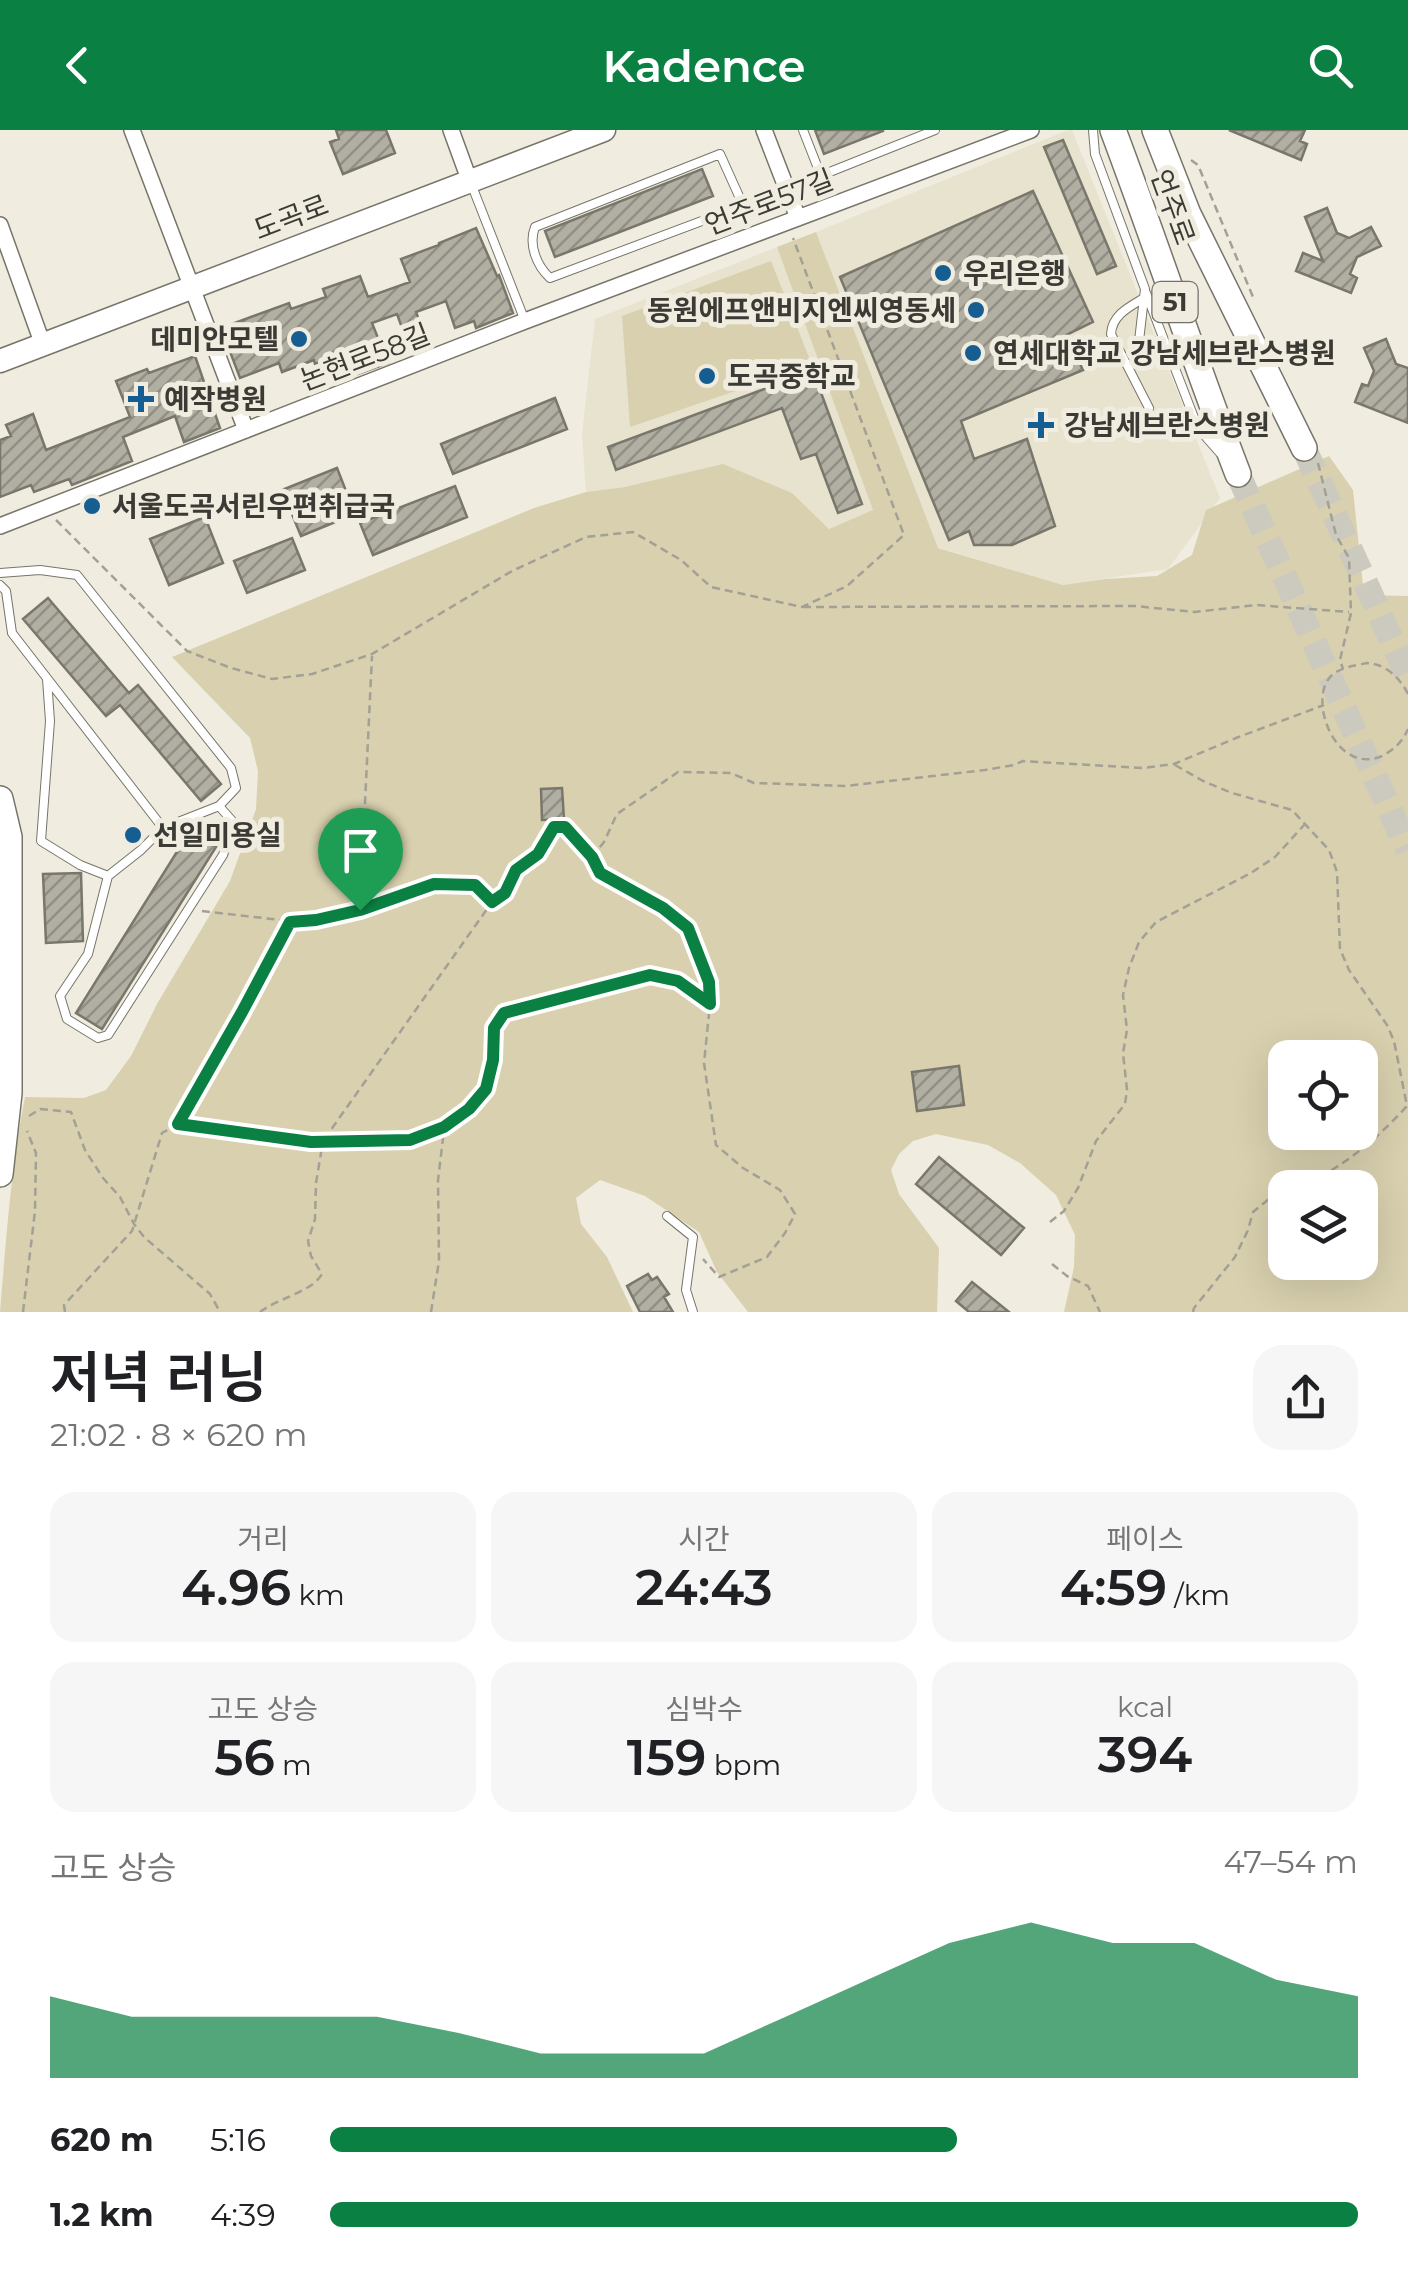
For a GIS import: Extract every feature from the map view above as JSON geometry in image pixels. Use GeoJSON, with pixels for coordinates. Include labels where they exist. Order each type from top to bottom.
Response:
{"type":"FeatureCollection","features":[{"type":"Feature","properties":{"kind":"main road","name":"도곡로"},"geometry":{"type":"LineString","coordinates":[[0,362],[604,130]]}},
{"type":"Feature","properties":{"kind":"main road","name":"언주로"},"geometry":{"type":"LineString","coordinates":[[1113,130],[1238,474]]}},
{"type":"Feature","properties":{"kind":"main road","name":"언주로"},"geometry":{"type":"LineString","coordinates":[[1154,130],[1188,214],[1304,448]]}},
{"type":"Feature","properties":{"kind":"main road"},"geometry":{"type":"LineString","coordinates":[[0,799],[4,838],[4,1095],[0,1174]]}},
{"type":"Feature","properties":{"kind":"street"},"geometry":{"type":"LineString","coordinates":[[132,130],[246,430]]}},
{"type":"Feature","properties":{"kind":"street"},"geometry":{"type":"LineString","coordinates":[[451,130],[470,182]]}},
{"type":"Feature","properties":{"kind":"street"},"geometry":{"type":"LineString","coordinates":[[764,130],[798,218]]}},
{"type":"Feature","properties":{"kind":"street","name":"언주로57길"},"geometry":{"type":"LineString","coordinates":[[526,321],[1031,130]]}},
{"type":"Feature","properties":{"kind":"street"},"geometry":{"type":"LineString","coordinates":[[0,225],[43,345]]}},
{"type":"Feature","properties":{"kind":"street","name":"논현로58길"},"geometry":{"type":"LineString","coordinates":[[0,526],[526,321]]}},
{"type":"Feature","properties":{"kind":"lane"},"geometry":{"type":"LineString","coordinates":[[804,130],[821,176]]}},
{"type":"Feature","properties":{"kind":"lane"},"geometry":{"type":"LineString","coordinates":[[743,205],[720,154],[535,227],[534,251],[550,278],[788,189],[936,130]]}},
{"type":"Feature","properties":{"kind":"lane"},"geometry":{"type":"LineString","coordinates":[[1093,130],[1095,154],[1144,293],[1198,428],[1238,474]]}},
{"type":"Feature","properties":{"kind":"lane"},"geometry":{"type":"LineString","coordinates":[[470,182],[526,321]]}},
{"type":"Feature","properties":{"kind":"lane"},"geometry":{"type":"LineString","coordinates":[[1144,293],[1139,341],[1143,360],[1149,343],[1164,340]]}},
{"type":"Feature","properties":{"kind":"lane"},"geometry":{"type":"LineString","coordinates":[[1144,293],[1122,311],[1112,324],[1111,334],[1149,408]]}},
{"type":"Feature","properties":{"kind":"lane"},"geometry":{"type":"LineString","coordinates":[[0,573],[40,570],[77,574],[231,768],[236,788],[219,806],[163,828],[108,876],[88,954],[60,996],[68,1019],[98,1038],[108,1034],[223,855],[234,823],[219,806]]}},
{"type":"Feature","properties":{"kind":"lane"},"geometry":{"type":"LineString","coordinates":[[0,584],[6,591],[12,633],[163,828]]}},
{"type":"Feature","properties":{"kind":"lane"},"geometry":{"type":"LineString","coordinates":[[46,678],[50,721],[41,841],[80,865],[108,876]]}},
{"type":"Feature","properties":{"kind":"lane"},"geometry":{"type":"LineString","coordinates":[[667,1216],[693,1237],[686,1290],[692,1312]]}},
{"type":"Feature","properties":{"kind":"path"},"geometry":{"type":"LineString","coordinates":[[798,218],[793,241],[904,536],[847,586],[802,608]]}},
{"type":"Feature","properties":{"kind":"path"},"geometry":{"type":"LineString","coordinates":[[46,510],[187,651],[272,679],[312,674],[372,654],[512,571],[586,538],[633,532],[681,560],[711,588],[802,608],[1135,606],[1195,612],[1256,605],[1351,612]]}},
{"type":"Feature","properties":{"kind":"path"},"geometry":{"type":"LineString","coordinates":[[360,910],[372,654]]}},
{"type":"Feature","properties":{"kind":"path"},"geometry":{"type":"LineString","coordinates":[[1408,694],[1402,681],[1386,668],[1366,663],[1342,668],[1330,677],[1324,705],[1334,740],[1358,760],[1377,758],[1394,749],[1408,729]]}},
{"type":"Feature","properties":{"kind":"path"},"geometry":{"type":"LineString","coordinates":[[592,857],[617,814],[678,772],[731,773],[754,784],[846,786],[1014,766],[1023,760],[1143,768],[1174,764],[1324,705]]}},
{"type":"Feature","properties":{"kind":"path"},"geometry":{"type":"LineString","coordinates":[[1174,764],[1232,793],[1292,810],[1329,850],[1337,872],[1340,948],[1349,970],[1394,1041],[1406,1106],[1385,1130],[1330,1170]]}},
{"type":"Feature","properties":{"kind":"path"},"geometry":{"type":"LineString","coordinates":[[1050,1222],[1064,1211],[1078,1188],[1096,1141],[1125,1104],[1123,1053],[1127,1030],[1123,995],[1128,968],[1140,942],[1156,922],[1275,857],[1306,823]]}},
{"type":"Feature","properties":{"kind":"path"},"geometry":{"type":"LineString","coordinates":[[260,1312],[276,1300],[316,1285],[322,1274],[311,1256],[308,1241],[315,1219],[323,1141],[492,902],[505,893],[516,870],[538,854],[554,827],[565,827],[592,857],[600,873],[663,908],[688,928],[709,982],[704,1063],[716,1145],[743,1168],[780,1190],[795,1214],[767,1258],[719,1278],[692,1246]]}},
{"type":"Feature","properties":{"kind":"path"},"geometry":{"type":"LineString","coordinates":[[181,923],[198,911],[290,922],[316,920],[360,910],[434,884],[475,885],[492,902]]}},
{"type":"Feature","properties":{"kind":"path"},"geometry":{"type":"LineString","coordinates":[[65,1312],[64,1305],[132,1230],[162,1132],[178,1124],[290,922]]}},
{"type":"Feature","properties":{"kind":"path"},"geometry":{"type":"LineString","coordinates":[[178,1124],[311,1142],[410,1140],[444,1127],[469,1109],[486,1089],[493,1060],[494,1028],[504,1013],[650,975],[678,981],[710,1004]]}},
{"type":"Feature","properties":{"kind":"path"},"geometry":{"type":"LineString","coordinates":[[23,1312],[35,1211],[36,1152],[30,1133],[19,1123],[40,1109],[71,1112],[84,1150],[120,1197],[134,1224],[210,1294],[220,1312]]}},
{"type":"Feature","properties":{"kind":"path"},"geometry":{"type":"LineString","coordinates":[[431,1312],[440,1261],[438,1180],[444,1127]]}},
{"type":"Feature","properties":{"kind":"path"},"geometry":{"type":"LineString","coordinates":[[1193,1312],[1235,1257],[1253,1212],[1268,1200]]}},
{"type":"Feature","properties":{"kind":"path"},"geometry":{"type":"LineString","coordinates":[[1052,1264],[1088,1286],[1100,1312]]}},
{"type":"Feature","properties":{"kind":"shaded area","name":"강남세브란스병원"},"geometry":{"type":"Polygon","coordinates":[[[1072,130],[1220,498],[1168,569],[1063,585],[937,547],[816,232],[1072,130]]]}},
{"type":"Feature","properties":{"kind":"shaded area"},"geometry":{"type":"Polygon","coordinates":[[[816,232],[938,548],[1063,585],[1157,576],[1192,555],[1206,510],[1329,456],[1353,490],[1364,595],[1408,596],[1408,1312],[1064,1312],[1074,1267],[1075,1235],[1056,1195],[1020,1163],[988,1145],[936,1134],[913,1141],[899,1154],[891,1170],[899,1194],[939,1248],[937,1312],[748,1312],[717,1272],[699,1232],[645,1196],[600,1180],[576,1198],[581,1224],[607,1257],[633,1312],[0,1312],[25,1097],[84,1098],[106,1090],[131,1056],[230,881],[256,809],[258,771],[250,738],[172,657],[534,508],[586,492],[723,464],[792,493],[829,529],[873,510],[777,247],[816,232]]]}},
{"type":"Feature","properties":{"kind":"shaded area","name":"도곡중학교"},"geometry":{"type":"Polygon","coordinates":[[[777,247],[874,510],[829,529],[792,493],[625,487],[586,492],[582,434],[595,319],[777,247]]]}},
{"type":"Feature","properties":{"kind":"shaded area"},"geometry":{"type":"Polygon","coordinates":[[[771,261],[812,365],[630,427],[622,316],[771,261]]]}},
{"type":"Feature","properties":{"kind":"building"},"geometry":{"type":"Polygon","coordinates":[[[336,130],[386,130],[395,153],[343,174],[330,142],[339,139],[336,130]]]}},
{"type":"Feature","properties":{"kind":"building"},"geometry":{"type":"Polygon","coordinates":[[[815,130],[883,130],[883,131],[824,154],[815,130]]]}},
{"type":"Feature","properties":{"kind":"building"},"geometry":{"type":"Polygon","coordinates":[[[1229,130],[1305,130],[1300,141],[1307,144],[1301,160],[1229,130]]]}},
{"type":"Feature","properties":{"kind":"building"},"geometry":{"type":"Polygon","coordinates":[[[1063,140],[1116,266],[1097,274],[1044,147],[1063,140]]]}},
{"type":"Feature","properties":{"kind":"building"},"geometry":{"type":"Polygon","coordinates":[[[702,169],[713,196],[555,257],[545,231],[702,169]]]}},
{"type":"Feature","properties":{"kind":"building","name":"연세대학교 강남세브란스병원"},"geometry":{"type":"Polygon","coordinates":[[[1033,191],[1093,322],[1066,335],[1083,370],[961,421],[974,459],[1027,439],[1055,526],[1012,545],[974,545],[969,531],[949,540],[840,277],[1033,191]]]}},
{"type":"Feature","properties":{"kind":"building"},"geometry":{"type":"Polygon","coordinates":[[[1327,208],[1337,233],[1349,238],[1371,227],[1381,246],[1357,257],[1350,274],[1357,278],[1351,293],[1296,271],[1303,253],[1323,261],[1305,217],[1327,208]]]}},
{"type":"Feature","properties":{"kind":"building"},"geometry":{"type":"Polygon","coordinates":[[[476,228],[513,313],[476,328],[474,321],[455,328],[446,301],[416,312],[427,341],[409,347],[397,314],[372,323],[388,363],[358,374],[349,352],[282,372],[279,363],[240,378],[221,328],[289,303],[291,309],[326,297],[323,289],[360,276],[368,297],[410,282],[401,259],[476,228]]]}},
{"type":"Feature","properties":{"kind":"building"},"geometry":{"type":"Polygon","coordinates":[[[1386,339],[1396,364],[1408,368],[1408,423],[1355,402],[1362,384],[1368,386],[1374,371],[1364,348],[1386,339]]]}},
{"type":"Feature","properties":{"kind":"building"},"geometry":{"type":"Polygon","coordinates":[[[195,356],[220,428],[184,442],[175,416],[123,437],[132,461],[72,485],[69,479],[34,492],[31,485],[0,497],[0,440],[11,436],[6,425],[33,414],[46,450],[130,417],[116,381],[195,356]]]}},
{"type":"Feature","properties":{"kind":"building"},"geometry":{"type":"Polygon","coordinates":[[[813,371],[862,504],[838,513],[816,454],[801,459],[782,408],[616,470],[608,447],[813,371]]]}},
{"type":"Feature","properties":{"kind":"building"},"geometry":{"type":"Polygon","coordinates":[[[555,398],[567,429],[453,474],[441,444],[555,398]]]}},
{"type":"Feature","properties":{"kind":"building"},"geometry":{"type":"Polygon","coordinates":[[[337,468],[355,514],[301,536],[282,490],[337,468]]]}},
{"type":"Feature","properties":{"kind":"building"},"geometry":{"type":"Polygon","coordinates":[[[455,486],[467,517],[373,555],[360,523],[455,486]]]}},
{"type":"Feature","properties":{"kind":"building"},"geometry":{"type":"Polygon","coordinates":[[[205,517],[223,563],[169,585],[150,539],[205,517]]]}},
{"type":"Feature","properties":{"kind":"building"},"geometry":{"type":"Polygon","coordinates":[[[292,538],[305,570],[247,593],[234,561],[292,538]]]}},
{"type":"Feature","properties":{"kind":"building"},"geometry":{"type":"Polygon","coordinates":[[[48,598],[129,693],[138,685],[221,784],[201,801],[120,705],[106,716],[23,619],[48,598]]]}},
{"type":"Feature","properties":{"kind":"building"},"geometry":{"type":"Polygon","coordinates":[[[562,788],[564,819],[542,820],[541,789],[562,788]]]}},
{"type":"Feature","properties":{"kind":"building"},"geometry":{"type":"Polygon","coordinates":[[[190,831],[216,847],[102,1029],[76,1013],[190,831]]]}},
{"type":"Feature","properties":{"kind":"building"},"geometry":{"type":"Polygon","coordinates":[[[81,873],[83,941],[46,943],[43,874],[81,873]]]}},
{"type":"Feature","properties":{"kind":"building"},"geometry":{"type":"Polygon","coordinates":[[[959,1066],[964,1105],[917,1111],[912,1072],[959,1066]]]}},
{"type":"Feature","properties":{"kind":"building"},"geometry":{"type":"Polygon","coordinates":[[[939,1157],[1024,1228],[1001,1255],[916,1184],[939,1157]]]}},
{"type":"Feature","properties":{"kind":"building"},"geometry":{"type":"Polygon","coordinates":[[[648,1274],[652,1280],[657,1277],[669,1294],[664,1297],[673,1312],[640,1312],[627,1286],[648,1274]]]}},
{"type":"Feature","properties":{"kind":"building"},"geometry":{"type":"Polygon","coordinates":[[[972,1282],[1009,1312],[969,1312],[956,1301],[972,1282]]]}},
{"type":"Feature","properties":{"kind":"tunnel"},"geometry":{"type":"LineString","coordinates":[[1304,448],[1408,676]]}},
{"type":"Feature","properties":{"kind":"tunnel"},"geometry":{"type":"LineString","coordinates":[[1238,474],[1408,850]]}},
{"type":"Feature","properties":{"kind":"place","name":"우리은행"},"geometry":{"type":"Point","coordinates":[943,273]}},
{"type":"Feature","properties":{"kind":"place","name":"동원에프앤비지엔씨영동세"},"geometry":{"type":"Point","coordinates":[976,310]}},
{"type":"Feature","properties":{"kind":"place","name":"데미안모텔"},"geometry":{"type":"Point","coordinates":[299,339]}},
{"type":"Feature","properties":{"kind":"place","name":"연세대학교 강남세브란스병원"},"geometry":{"type":"Point","coordinates":[973,353]}},
{"type":"Feature","properties":{"kind":"place","name":"도곡중학교"},"geometry":{"type":"Point","coordinates":[707,376]}},
{"type":"Feature","properties":{"kind":"place","name":"예작병원"},"geometry":{"type":"Point","coordinates":[141,399]}},
{"type":"Feature","properties":{"kind":"place","name":"강남세브란스병원"},"geometry":{"type":"Point","coordinates":[1041,425]}},
{"type":"Feature","properties":{"kind":"place","name":"서울도곡서린우편취급국"},"geometry":{"type":"Point","coordinates":[92,506]}},
{"type":"Feature","properties":{"kind":"place","name":"선일미용실"},"geometry":{"type":"Point","coordinates":[133,835]}},
{"type":"Feature","properties":{"kind":"route"},"geometry":{"type":"LineString","coordinates":[[554,827],[565,827],[592,857],[600,873],[663,908],[688,928],[709,982],[710,1004],[678,981],[650,975],[504,1013],[494,1028],[493,1060],[486,1089],[469,1109],[444,1127],[410,1140],[311,1142],[178,1124],[290,922],[360,910],[434,884],[475,885],[492,902],[505,893],[516,870],[538,854],[554,827]]}}]}
